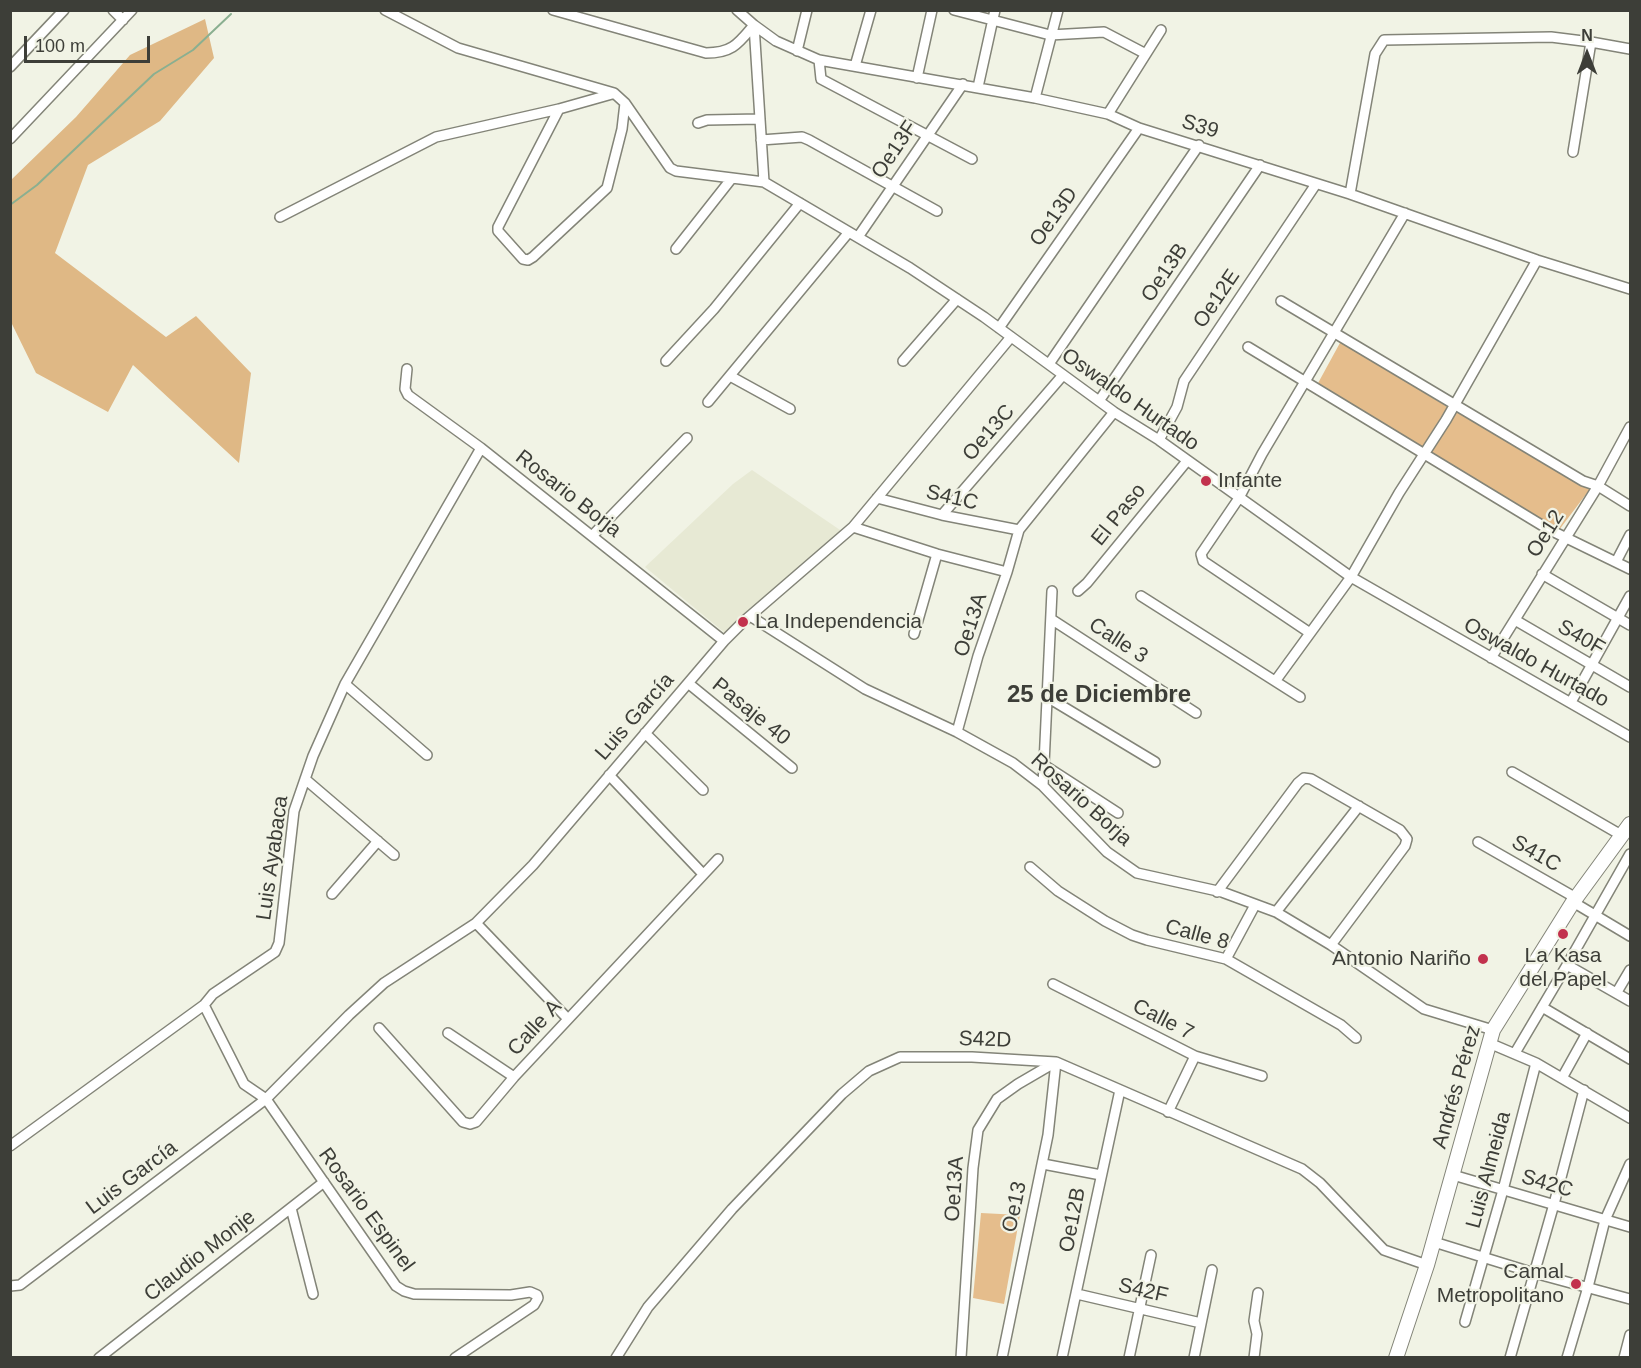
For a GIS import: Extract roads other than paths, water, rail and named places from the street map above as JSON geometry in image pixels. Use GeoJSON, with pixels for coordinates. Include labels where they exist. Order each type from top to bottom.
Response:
{"type":"FeatureCollection","features":[{"type":"Feature","properties":{"kind":"street"},"geometry":{"type":"LineString","coordinates":[[10,67],[64,10]]}},
{"type":"Feature","properties":{"kind":"street"},"geometry":{"type":"LineString","coordinates":[[113,10],[123,20]]}},
{"type":"Feature","properties":{"kind":"street"},"geometry":{"type":"LineString","coordinates":[[10,139],[132,10]]}},
{"type":"Feature","properties":{"kind":"street"},"geometry":{"type":"LineString","coordinates":[[385,10],[458,48],[614,93],[625,103],[670,168],[676,171],[764,182],[750,18]]}},
{"type":"Feature","properties":{"kind":"street"},"geometry":{"type":"LineString","coordinates":[[553,10],[706,53],[727,51],[740,42],[750,18]]}},
{"type":"Feature","properties":{"kind":"street"},"geometry":{"type":"LineString","coordinates":[[737,10],[750,18]]}},
{"type":"Feature","properties":{"kind":"street"},"geometry":{"type":"LineString","coordinates":[[797,51],[807,10]]}},
{"type":"Feature","properties":{"kind":"street"},"geometry":{"type":"LineString","coordinates":[[855,66],[871,10]]}},
{"type":"Feature","properties":{"kind":"street"},"geometry":{"type":"LineString","coordinates":[[917,78],[933,10]]}},
{"type":"Feature","properties":{"kind":"street"},"geometry":{"type":"LineString","coordinates":[[954,10],[994,15],[1050,35],[1104,32],[1146,54]]}},
{"type":"Feature","properties":{"kind":"street"},"geometry":{"type":"LineString","coordinates":[[1035,98],[1058,10]]}},
{"type":"Feature","properties":{"kind":"street"},"geometry":{"type":"LineString","coordinates":[[978,87],[994,15]]}},
{"type":"Feature","properties":{"kind":"street","name":"S39"},"geometry":{"type":"LineString","coordinates":[[750,18],[776,41],[819,60],[963,84],[1108,114],[1139,128],[1350,194],[1537,260],[1630,289]]}},
{"type":"Feature","properties":{"kind":"street"},"geometry":{"type":"LineString","coordinates":[[1108,114],[1161,30]]}},
{"type":"Feature","properties":{"kind":"street"},"geometry":{"type":"LineString","coordinates":[[1350,194],[1375,54],[1384,40],[1551,37],[1630,49]]}},
{"type":"Feature","properties":{"kind":"street"},"geometry":{"type":"LineString","coordinates":[[1573,152],[1592,42]]}},
{"type":"Feature","properties":{"kind":"street"},"geometry":{"type":"LineString","coordinates":[[819,60],[821,79],[972,159]]}},
{"type":"Feature","properties":{"kind":"street","name":"Oe13F"},"geometry":{"type":"LineString","coordinates":[[708,402],[892,187],[963,84]]}},
{"type":"Feature","properties":{"kind":"street"},"geometry":{"type":"LineString","coordinates":[[280,216],[436,137],[559,109],[614,93]]}},
{"type":"Feature","properties":{"kind":"street"},"geometry":{"type":"LineString","coordinates":[[559,109],[498,227],[498,231],[523,259],[528,260],[533,257],[607,188],[622,129],[625,103]]}},
{"type":"Feature","properties":{"kind":"street"},"geometry":{"type":"LineString","coordinates":[[698,123],[707,120],[760,119]]}},
{"type":"Feature","properties":{"kind":"street","name":"Oe13D"},"geometry":{"type":"LineString","coordinates":[[999,328],[1139,128]]}},
{"type":"Feature","properties":{"kind":"street"},"geometry":{"type":"LineString","coordinates":[[761,140],[802,137],[937,210]]}},
{"type":"Feature","properties":{"kind":"street"},"geometry":{"type":"LineString","coordinates":[[1049,364],[1199,145]]}},
{"type":"Feature","properties":{"kind":"street","name":"Oe13B"},"geometry":{"type":"LineString","coordinates":[[1100,401],[1260,165]]}},
{"type":"Feature","properties":{"kind":"street"},"geometry":{"type":"LineString","coordinates":[[676,249],[732,178]]}},
{"type":"Feature","properties":{"kind":"street","name":"Oswaldo Hurtado"},"geometry":{"type":"LineString","coordinates":[[764,182],[910,268],[957,299],[1114,412],[1159,440],[1351,577],[1630,737]]}},
{"type":"Feature","properties":{"kind":"street","name":"Oe12E"},"geometry":{"type":"LineString","coordinates":[[1159,440],[1177,407],[1184,381],[1316,184]]}},
{"type":"Feature","properties":{"kind":"street"},"geometry":{"type":"LineString","coordinates":[[666,361],[714,309],[800,203]]}},
{"type":"Feature","properties":{"kind":"street"},"geometry":{"type":"LineString","coordinates":[[1310,633],[1203,561],[1201,554],[1239,498],[1262,454],[1405,213]]}},
{"type":"Feature","properties":{"kind":"street"},"geometry":{"type":"LineString","coordinates":[[1276,680],[1351,577],[1537,260]]}},
{"type":"Feature","properties":{"kind":"street"},"geometry":{"type":"LineString","coordinates":[[903,361],[957,299]]}},
{"type":"Feature","properties":{"kind":"street"},"geometry":{"type":"LineString","coordinates":[[1281,301],[1582,481],[1598,486],[1628,504],[1630,492]]}},
{"type":"Feature","properties":{"kind":"street","name":"Luis García"},"geometry":{"type":"LineString","coordinates":[[15,1285],[266,1099],[384,983],[476,923],[533,865],[724,641],[853,527],[1011,337]]}},
{"type":"Feature","properties":{"kind":"street"},"geometry":{"type":"LineString","coordinates":[[1248,347],[1550,530],[1630,569]]}},
{"type":"Feature","properties":{"kind":"street","name":"Rosario Borja"},"geometry":{"type":"LineString","coordinates":[[407,369],[405,389],[408,395],[481,448],[724,641]]}},
{"type":"Feature","properties":{"kind":"street","name":"Oe13C"},"geometry":{"type":"LineString","coordinates":[[942,515],[1063,375]]}},
{"type":"Feature","properties":{"kind":"street"},"geometry":{"type":"LineString","coordinates":[[730,376],[790,409]]}},
{"type":"Feature","properties":{"kind":"street"},"geometry":{"type":"LineString","coordinates":[[1019,530],[1114,412]]}},
{"type":"Feature","properties":{"kind":"street","name":"Oe12"},"geometry":{"type":"LineString","coordinates":[[1491,658],[1565,536],[1627,441],[1630,427]]}},
{"type":"Feature","properties":{"kind":"street"},"geometry":{"type":"LineString","coordinates":[[592,536],[687,438]]}},
{"type":"Feature","properties":{"kind":"street","name":"Luis Ayabaca"},"geometry":{"type":"LineString","coordinates":[[10,1146],[204,1005],[213,994],[275,952],[279,943],[294,811],[305,779],[345,684],[481,448]]}},
{"type":"Feature","properties":{"kind":"street","name":"El Paso"},"geometry":{"type":"LineString","coordinates":[[1078,591],[1187,461]]}},
{"type":"Feature","properties":{"kind":"street","name":"S41C"},"geometry":{"type":"LineString","coordinates":[[877,498],[942,515],[1019,530]]}},
{"type":"Feature","properties":{"kind":"street"},"geometry":{"type":"LineString","coordinates":[[853,527],[937,554],[1007,572]]}},
{"type":"Feature","properties":{"kind":"street","name":"Oe13A"},"geometry":{"type":"LineString","coordinates":[[957,732],[978,656],[1019,530]]}},
{"type":"Feature","properties":{"kind":"street"},"geometry":{"type":"LineString","coordinates":[[1616,562],[1630,535]]}},
{"type":"Feature","properties":{"kind":"street"},"geometry":{"type":"LineString","coordinates":[[914,634],[937,554]]}},
{"type":"Feature","properties":{"kind":"street"},"geometry":{"type":"LineString","coordinates":[[1542,574],[1630,625]]}},
{"type":"Feature","properties":{"kind":"street"},"geometry":{"type":"LineString","coordinates":[[1043,786],[1052,591]]}},
{"type":"Feature","properties":{"kind":"street"},"geometry":{"type":"LineString","coordinates":[[1142,596],[1300,697]]}},
{"type":"Feature","properties":{"kind":"street"},"geometry":{"type":"LineString","coordinates":[[1571,702],[1630,596]]}},
{"type":"Feature","properties":{"kind":"street","name":"Rosario Borja"},"geometry":{"type":"LineString","coordinates":[[750,616],[865,689],[957,732],[1013,763],[1043,786],[1107,852],[1137,873],[1217,892],[1276,912],[1331,945],[1424,1009],[1491,1037],[1630,1118]]}},
{"type":"Feature","properties":{"kind":"street","name":"Calle 3"},"geometry":{"type":"LineString","coordinates":[[1050,619],[1196,713]]}},
{"type":"Feature","properties":{"kind":"street","name":"S40F"},"geometry":{"type":"LineString","coordinates":[[1515,620],[1630,687]]}},
{"type":"Feature","properties":{"kind":"street","name":"Pasaje 40"},"geometry":{"type":"LineString","coordinates":[[688,683],[792,768]]}},
{"type":"Feature","properties":{"kind":"street"},"geometry":{"type":"LineString","coordinates":[[345,684],[428,756]]}},
{"type":"Feature","properties":{"kind":"street"},"geometry":{"type":"LineString","coordinates":[[1047,697],[1155,762]]}},
{"type":"Feature","properties":{"kind":"street"},"geometry":{"type":"LineString","coordinates":[[645,733],[703,790]]}},
{"type":"Feature","properties":{"kind":"street"},"geometry":{"type":"LineString","coordinates":[[1044,765],[1118,813]]}},
{"type":"Feature","properties":{"kind":"street"},"geometry":{"type":"LineString","coordinates":[[1512,772],[1626,829]]}},
{"type":"Feature","properties":{"kind":"street"},"geometry":{"type":"LineString","coordinates":[[609,775],[703,874]]}},
{"type":"Feature","properties":{"kind":"street"},"geometry":{"type":"LineString","coordinates":[[1217,892],[1304,778],[1311,779],[1400,830],[1407,839],[1405,846],[1331,945]]}},
{"type":"Feature","properties":{"kind":"street"},"geometry":{"type":"LineString","coordinates":[[305,779],[394,855]]}},
{"type":"Feature","properties":{"kind":"street"},"geometry":{"type":"LineString","coordinates":[[1276,912],[1359,806]]}},
{"type":"Feature","properties":{"kind":"street","name":"Andrés Pérez"},"geometry":{"type":"LineString","coordinates":[[1396,1358],[1434,1242],[1491,1037],[1574,900],[1626,829]]}},
{"type":"Feature","properties":{"kind":"street"},"geometry":{"type":"LineString","coordinates":[[332,894],[378,841]]}},
{"type":"Feature","properties":{"kind":"street","name":"S41C"},"geometry":{"type":"LineString","coordinates":[[1478,842],[1630,936]]}},
{"type":"Feature","properties":{"kind":"street"},"geometry":{"type":"LineString","coordinates":[[1515,1053],[1630,854]]}},
{"type":"Feature","properties":{"kind":"street","name":"Calle A"},"geometry":{"type":"LineString","coordinates":[[379,1028],[463,1122],[468,1124],[476,1122],[514,1077],[718,859]]}},
{"type":"Feature","properties":{"kind":"street","name":"Calle 8"},"geometry":{"type":"LineString","coordinates":[[1030,867],[1058,891],[1132,935],[1226,959],[1341,1025],[1356,1038]]}},
{"type":"Feature","properties":{"kind":"street"},"geometry":{"type":"LineString","coordinates":[[1226,959],[1255,905]]}},
{"type":"Feature","properties":{"kind":"street"},"geometry":{"type":"LineString","coordinates":[[476,923],[568,1019]]}},
{"type":"Feature","properties":{"kind":"street"},"geometry":{"type":"LineString","coordinates":[[1567,965],[1630,1001]]}},
{"type":"Feature","properties":{"kind":"street"},"geometry":{"type":"LineString","coordinates":[[1617,993],[1630,970]]}},
{"type":"Feature","properties":{"kind":"street","name":"Calle 7"},"geometry":{"type":"LineString","coordinates":[[1053,984],[1195,1056],[1262,1076]]}},
{"type":"Feature","properties":{"kind":"street"},"geometry":{"type":"LineString","coordinates":[[204,1005],[244,1084],[252,1092],[266,1099]]}},
{"type":"Feature","properties":{"kind":"street"},"geometry":{"type":"LineString","coordinates":[[1542,1007],[1630,1059]]}},
{"type":"Feature","properties":{"kind":"street"},"geometry":{"type":"LineString","coordinates":[[448,1033],[514,1077]]}},
{"type":"Feature","properties":{"kind":"street"},"geometry":{"type":"LineString","coordinates":[[1562,1078],[1587,1033]]}},
{"type":"Feature","properties":{"kind":"street"},"geometry":{"type":"LineString","coordinates":[[1168,1112],[1195,1056]]}},
{"type":"Feature","properties":{"kind":"street","name":"S42D"},"geometry":{"type":"LineString","coordinates":[[616,1358],[648,1307],[732,1209],[842,1094],[869,1071],[900,1057],[972,1057],[1056,1062],[1302,1169],[1320,1183],[1384,1250],[1427,1265]]}},
{"type":"Feature","properties":{"kind":"street","name":"Oe13A"},"geometry":{"type":"LineString","coordinates":[[961,1358],[973,1168],[978,1130],[997,1099],[1056,1062]]}},
{"type":"Feature","properties":{"kind":"street","name":"Oe13"},"geometry":{"type":"LineString","coordinates":[[1002,1358],[1048,1135],[1056,1062]]}},
{"type":"Feature","properties":{"kind":"street","name":"Luis Almeida"},"geometry":{"type":"LineString","coordinates":[[1466,1322],[1536,1063]]}},
{"type":"Feature","properties":{"kind":"street","name":"Oe12B"},"geometry":{"type":"LineString","coordinates":[[1062,1358],[1120,1090]]}},
{"type":"Feature","properties":{"kind":"street"},"geometry":{"type":"LineString","coordinates":[[1510,1358],[1584,1090]]}},
{"type":"Feature","properties":{"kind":"street","name":"Rosario Espinel"},"geometry":{"type":"LineString","coordinates":[[266,1099],[396,1286],[414,1294],[463,1296],[511,1295],[530,1292],[537,1295],[538,1298],[534,1305],[455,1358]]}},
{"type":"Feature","properties":{"kind":"street"},"geometry":{"type":"LineString","coordinates":[[1042,1164],[1101,1175]]}},
{"type":"Feature","properties":{"kind":"street"},"geometry":{"type":"LineString","coordinates":[[1567,1358],[1605,1220],[1630,1164]]}},
{"type":"Feature","properties":{"kind":"street","name":"S42C"},"geometry":{"type":"LineString","coordinates":[[1453,1175],[1630,1227]]}},
{"type":"Feature","properties":{"kind":"street","name":"Claudio Monje"},"geometry":{"type":"LineString","coordinates":[[99,1358],[324,1182]]}},
{"type":"Feature","properties":{"kind":"street"},"geometry":{"type":"LineString","coordinates":[[291,1208],[313,1294]]}},
{"type":"Feature","properties":{"kind":"street"},"geometry":{"type":"LineString","coordinates":[[1434,1242],[1534,1273],[1630,1299]]}},
{"type":"Feature","properties":{"kind":"street"},"geometry":{"type":"LineString","coordinates":[[1129,1358],[1151,1255]]}},
{"type":"Feature","properties":{"kind":"street"},"geometry":{"type":"LineString","coordinates":[[1194,1358],[1212,1270]]}},
{"type":"Feature","properties":{"kind":"street"},"geometry":{"type":"LineString","coordinates":[[1254,1358],[1257,1334],[1254,1321],[1258,1293]]}},
{"type":"Feature","properties":{"kind":"street","name":"S42F"},"geometry":{"type":"LineString","coordinates":[[1077,1294],[1201,1323]]}},
{"type":"Feature","properties":{"kind":"street"},"geometry":{"type":"LineString","coordinates":[[1624,1358],[1630,1335]]}},
{"type":"Feature","properties":{"kind":"waterway"},"geometry":{"type":"LineString","coordinates":[[10,205],[37,185],[154,74],[193,50],[231,14]]}},
{"type":"Feature","properties":{"kind":"place","name":"Infante"},"geometry":{"type":"Point","coordinates":[1206,481]}},
{"type":"Feature","properties":{"kind":"place","name":"La Independencia"},"geometry":{"type":"Point","coordinates":[743,622]}},
{"type":"Feature","properties":{"kind":"place","name":"La Kasa del Papel"},"geometry":{"type":"Point","coordinates":[1563,934]}},
{"type":"Feature","properties":{"kind":"place","name":"Antonio Nariño"},"geometry":{"type":"Point","coordinates":[1483,959]}},
{"type":"Feature","properties":{"kind":"place","name":"Camal Metropolitano"},"geometry":{"type":"Point","coordinates":[1576,1284]}},
{"type":"Feature","properties":{"kind":"district","name":"25 de Diciembre"},"geometry":{"type":"Point","coordinates":[1099,695]}}]}
